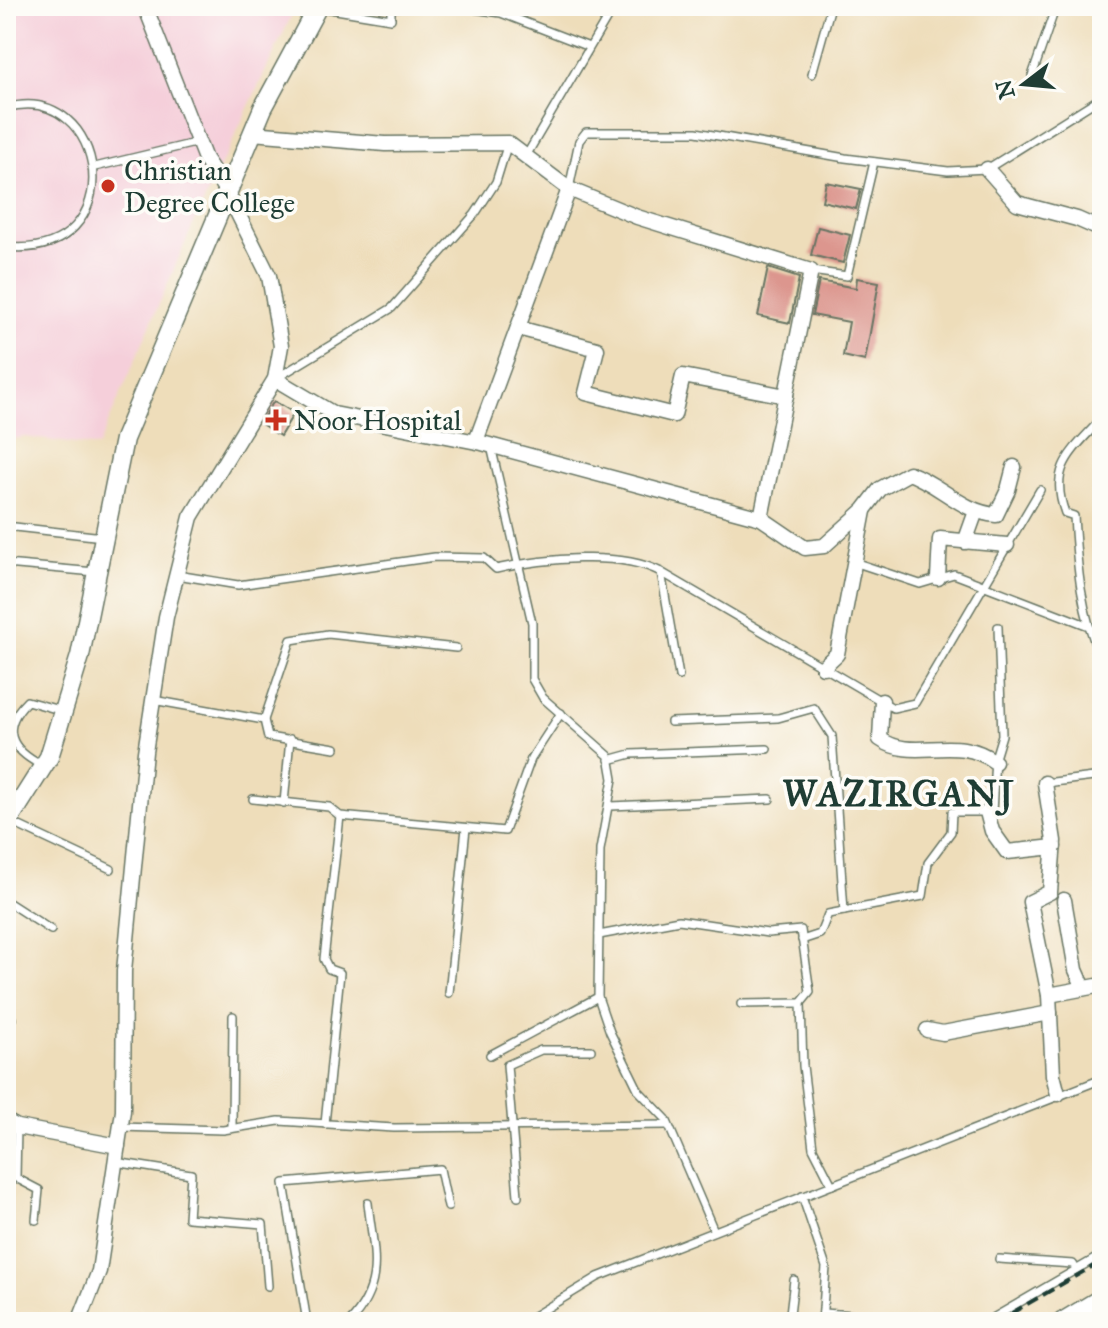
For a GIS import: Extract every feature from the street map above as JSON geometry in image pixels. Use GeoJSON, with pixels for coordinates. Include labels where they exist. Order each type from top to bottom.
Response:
{"type":"FeatureCollection","features":[{"type":"Feature","properties":{"kind":"street"},"geometry":{"type":"LineString","coordinates":[[79,1322],[99,1271],[118,1146],[124,971],[153,700],[177,575],[191,517],[275,379],[281,346],[269,276],[199,142],[145,6]]}},
{"type":"Feature","properties":{"kind":"street"},"geometry":{"type":"LineString","coordinates":[[7,823],[43,766],[80,656],[124,439],[252,133],[317,7]]}},
{"type":"Feature","properties":{"kind":"street"},"geometry":{"type":"LineString","coordinates":[[252,133],[385,144],[508,143],[569,189],[637,217],[811,271],[761,518]]}},
{"type":"Feature","properties":{"kind":"street"},"geometry":{"type":"LineString","coordinates":[[987,169],[1017,203],[1077,219],[1102,230]]}},
{"type":"Feature","properties":{"kind":"street"},"geometry":{"type":"LineString","coordinates":[[484,443],[518,328],[569,189]]}},
{"type":"Feature","properties":{"kind":"street"},"geometry":{"type":"LineString","coordinates":[[518,328],[597,349],[586,393],[674,415],[683,376],[786,396]]}},
{"type":"Feature","properties":{"kind":"street"},"geometry":{"type":"LineString","coordinates":[[275,379],[334,414],[484,443],[761,518],[805,548],[824,546],[864,510],[880,489],[909,473],[929,481],[975,514],[996,515],[1008,490],[1014,467]]}},
{"type":"Feature","properties":{"kind":"street"},"geometry":{"type":"LineString","coordinates":[[823,667],[837,654],[864,510]]}},
{"type":"Feature","properties":{"kind":"street"},"geometry":{"type":"LineString","coordinates":[[965,542],[975,514]]}},
{"type":"Feature","properties":{"kind":"street"},"geometry":{"type":"LineString","coordinates":[[938,578],[940,539],[1007,545]]}},
{"type":"Feature","properties":{"kind":"street"},"geometry":{"type":"LineString","coordinates":[[882,701],[880,739],[892,748],[977,748],[995,762]]}},
{"type":"Feature","properties":{"kind":"street"},"geometry":{"type":"LineString","coordinates":[[1045,783],[1054,847],[1050,892],[1030,902],[1049,995],[1053,1075],[1058,1094]]}},
{"type":"Feature","properties":{"kind":"street"},"geometry":{"type":"LineString","coordinates":[[987,812],[992,831],[1007,852],[1054,847]]}},
{"type":"Feature","properties":{"kind":"street"},"geometry":{"type":"LineString","coordinates":[[1064,900],[1076,970],[1084,988]]}},
{"type":"Feature","properties":{"kind":"street"},"geometry":{"type":"LineString","coordinates":[[1049,995],[1102,985]]}},
{"type":"Feature","properties":{"kind":"street"},"geometry":{"type":"LineString","coordinates":[[927,1030],[943,1033],[1050,1013]]}},
{"type":"Feature","properties":{"kind":"street"},"geometry":{"type":"LineString","coordinates":[[11,1124],[118,1146]]}},
{"type":"Feature","properties":{"kind":"street"},"geometry":{"type":"LineString","coordinates":[[1062,1322],[1102,1298]]}},
{"type":"Feature","properties":{"kind":"lane"},"geometry":{"type":"LineString","coordinates":[[317,7],[391,19],[391,8],[408,6]]}},
{"type":"Feature","properties":{"kind":"lane"},"geometry":{"type":"LineString","coordinates":[[454,6],[501,13],[589,47]]}},
{"type":"Feature","properties":{"kind":"lane"},"geometry":{"type":"LineString","coordinates":[[526,157],[614,6]]}},
{"type":"Feature","properties":{"kind":"lane"},"geometry":{"type":"LineString","coordinates":[[812,74],[831,6]]}},
{"type":"Feature","properties":{"kind":"lane"},"geometry":{"type":"LineString","coordinates":[[1032,76],[1056,6]]}},
{"type":"Feature","properties":{"kind":"lane"},"geometry":{"type":"LineString","coordinates":[[569,189],[579,141],[586,132],[696,132],[874,162],[948,171],[987,169],[1102,97]]}},
{"type":"Feature","properties":{"kind":"lane"},"geometry":{"type":"LineString","coordinates":[[6,108],[37,106],[58,114],[76,128],[88,146],[95,167],[90,202],[71,231],[40,247],[6,247]]}},
{"type":"Feature","properties":{"kind":"lane"},"geometry":{"type":"LineString","coordinates":[[95,167],[199,142]]}},
{"type":"Feature","properties":{"kind":"lane"},"geometry":{"type":"LineString","coordinates":[[275,379],[392,308],[475,214],[496,182],[508,143]]}},
{"type":"Feature","properties":{"kind":"lane"},"geometry":{"type":"LineString","coordinates":[[811,271],[847,276],[874,162]]}},
{"type":"Feature","properties":{"kind":"lane"},"geometry":{"type":"LineString","coordinates":[[1102,418],[1059,471],[1057,492],[1065,513],[1074,516],[1078,575],[1089,626],[1102,661]]}},
{"type":"Feature","properties":{"kind":"lane"},"geometry":{"type":"LineString","coordinates":[[484,443],[514,534],[532,623],[532,679],[543,698],[609,760],[613,779],[611,806],[600,850],[598,997],[610,1032],[639,1091],[668,1125],[714,1231]]}},
{"type":"Feature","properties":{"kind":"lane"},"geometry":{"type":"LineString","coordinates":[[177,575],[238,585],[435,557],[484,558],[496,569],[520,564],[625,559],[661,572],[893,708],[915,703],[1040,490]]}},
{"type":"Feature","properties":{"kind":"lane"},"geometry":{"type":"LineString","coordinates":[[6,526],[105,537]]}},
{"type":"Feature","properties":{"kind":"lane"},"geometry":{"type":"LineString","coordinates":[[853,562],[920,584],[954,574],[1089,626]]}},
{"type":"Feature","properties":{"kind":"lane"},"geometry":{"type":"LineString","coordinates":[[6,564],[98,572]]}},
{"type":"Feature","properties":{"kind":"lane"},"geometry":{"type":"LineString","coordinates":[[661,572],[679,676]]}},
{"type":"Feature","properties":{"kind":"lane"},"geometry":{"type":"LineString","coordinates":[[802,940],[820,934],[828,914],[923,896],[928,863],[951,832],[952,812],[992,812],[995,762],[1002,735],[998,627]]}},
{"type":"Feature","properties":{"kind":"lane"},"geometry":{"type":"LineString","coordinates":[[335,748],[268,737],[264,720],[291,640],[328,634],[456,648]]}},
{"type":"Feature","properties":{"kind":"lane"},"geometry":{"type":"LineString","coordinates":[[153,700],[264,720]]}},
{"type":"Feature","properties":{"kind":"lane"},"geometry":{"type":"LineString","coordinates":[[43,766],[20,754],[10,741],[9,726],[17,710],[27,701],[63,711]]}},
{"type":"Feature","properties":{"kind":"lane"},"geometry":{"type":"LineString","coordinates":[[671,722],[778,718],[814,708],[832,736],[844,911]]}},
{"type":"Feature","properties":{"kind":"lane"},"geometry":{"type":"LineString","coordinates":[[253,799],[329,807],[340,816],[505,831],[531,759],[561,713]]}},
{"type":"Feature","properties":{"kind":"lane"},"geometry":{"type":"LineString","coordinates":[[284,803],[290,739]]}},
{"type":"Feature","properties":{"kind":"lane"},"geometry":{"type":"LineString","coordinates":[[609,760],[631,754],[767,749]]}},
{"type":"Feature","properties":{"kind":"lane"},"geometry":{"type":"LineString","coordinates":[[1045,783],[1102,776]]}},
{"type":"Feature","properties":{"kind":"lane"},"geometry":{"type":"LineString","coordinates":[[611,806],[770,799]]}},
{"type":"Feature","properties":{"kind":"lane"},"geometry":{"type":"LineString","coordinates":[[325,1124],[340,973],[329,969],[324,959],[340,816]]}},
{"type":"Feature","properties":{"kind":"lane"},"geometry":{"type":"LineString","coordinates":[[7,823],[111,869]]}},
{"type":"Feature","properties":{"kind":"lane"},"geometry":{"type":"LineString","coordinates":[[449,993],[466,828]]}},
{"type":"Feature","properties":{"kind":"lane"},"geometry":{"type":"LineString","coordinates":[[6,901],[51,930]]}},
{"type":"Feature","properties":{"kind":"lane"},"geometry":{"type":"LineString","coordinates":[[599,935],[679,920],[768,933],[801,930],[810,992],[801,1003],[803,1066],[813,1148],[832,1185]]}},
{"type":"Feature","properties":{"kind":"lane"},"geometry":{"type":"LineString","coordinates":[[490,1055],[598,997]]}},
{"type":"Feature","properties":{"kind":"lane"},"geometry":{"type":"LineString","coordinates":[[741,1004],[801,1003]]}},
{"type":"Feature","properties":{"kind":"lane"},"geometry":{"type":"LineString","coordinates":[[232,1128],[233,1016]]}},
{"type":"Feature","properties":{"kind":"lane"},"geometry":{"type":"LineString","coordinates":[[518,1196],[507,1065],[541,1050],[591,1050]]}},
{"type":"Feature","properties":{"kind":"lane"},"geometry":{"type":"LineString","coordinates":[[529,1321],[598,1277],[1102,1079]]}},
{"type":"Feature","properties":{"kind":"lane"},"geometry":{"type":"LineString","coordinates":[[120,1127],[232,1128],[279,1121],[394,1128],[668,1125]]}},
{"type":"Feature","properties":{"kind":"lane"},"geometry":{"type":"LineString","coordinates":[[11,1124],[16,1178]]}},
{"type":"Feature","properties":{"kind":"lane"},"geometry":{"type":"LineString","coordinates":[[115,1162],[191,1174],[188,1218],[263,1224],[268,1286]]}},
{"type":"Feature","properties":{"kind":"lane"},"geometry":{"type":"LineString","coordinates":[[307,1322],[284,1183],[440,1169],[448,1207]]}},
{"type":"Feature","properties":{"kind":"lane"},"geometry":{"type":"LineString","coordinates":[[6,1172],[39,1190],[36,1220]]}},
{"type":"Feature","properties":{"kind":"lane"},"geometry":{"type":"LineString","coordinates":[[802,1196],[826,1267],[822,1322]]}},
{"type":"Feature","properties":{"kind":"lane"},"geometry":{"type":"LineString","coordinates":[[350,1322],[372,1292],[375,1271],[368,1203]]}},
{"type":"Feature","properties":{"kind":"lane"},"geometry":{"type":"LineString","coordinates":[[986,1322],[1098,1257],[1102,1248]]}},
{"type":"Feature","properties":{"kind":"lane"},"geometry":{"type":"LineString","coordinates":[[999,1259],[1073,1264],[1076,1269]]}},
{"type":"Feature","properties":{"kind":"lane"},"geometry":{"type":"LineString","coordinates":[[789,1322],[794,1280]]}},
{"type":"Feature","properties":{"kind":"lane"},"geometry":{"type":"LineString","coordinates":[[823,1313],[914,1319]]}},
{"type":"Feature","properties":{"kind":"shaded area","name":"Christian Degree College"},"geometry":{"type":"Polygon","coordinates":[[[6,6],[296,6],[192,227],[98,447],[25,437],[6,440],[6,6]]]}},
{"type":"Feature","properties":{"kind":"building"},"geometry":{"type":"Polygon","coordinates":[[[826,182],[861,189],[856,209],[822,201],[826,182]]]}},
{"type":"Feature","properties":{"kind":"building"},"geometry":{"type":"Polygon","coordinates":[[[818,227],[850,235],[843,263],[811,255],[818,227]]]}},
{"type":"Feature","properties":{"kind":"building"},"geometry":{"type":"Polygon","coordinates":[[[768,268],[799,278],[790,323],[758,316],[768,268]]]}},
{"type":"Feature","properties":{"kind":"building"},"geometry":{"type":"Polygon","coordinates":[[[857,278],[879,282],[865,361],[843,356],[849,322],[812,315],[819,281],[856,288],[857,278]]]}},
{"type":"Feature","properties":{"kind":"building"},"geometry":{"type":"Polygon","coordinates":[[[274,401],[294,413],[280,436],[260,423],[274,401]]]}},
{"type":"Feature","properties":{"kind":"railway"},"geometry":{"type":"LineString","coordinates":[[996,1322],[1102,1261]]}},
{"type":"Feature","properties":{"kind":"place","name":"Christian Degree College"},"geometry":{"type":"Point","coordinates":[108,186]}},
{"type":"Feature","properties":{"kind":"place","name":"Noor Hospital"},"geometry":{"type":"Point","coordinates":[276,420]}},
{"type":"Feature","properties":{"kind":"district","name":"WAZIRGANJ"},"geometry":{"type":"Point","coordinates":[899,793]}}]}
